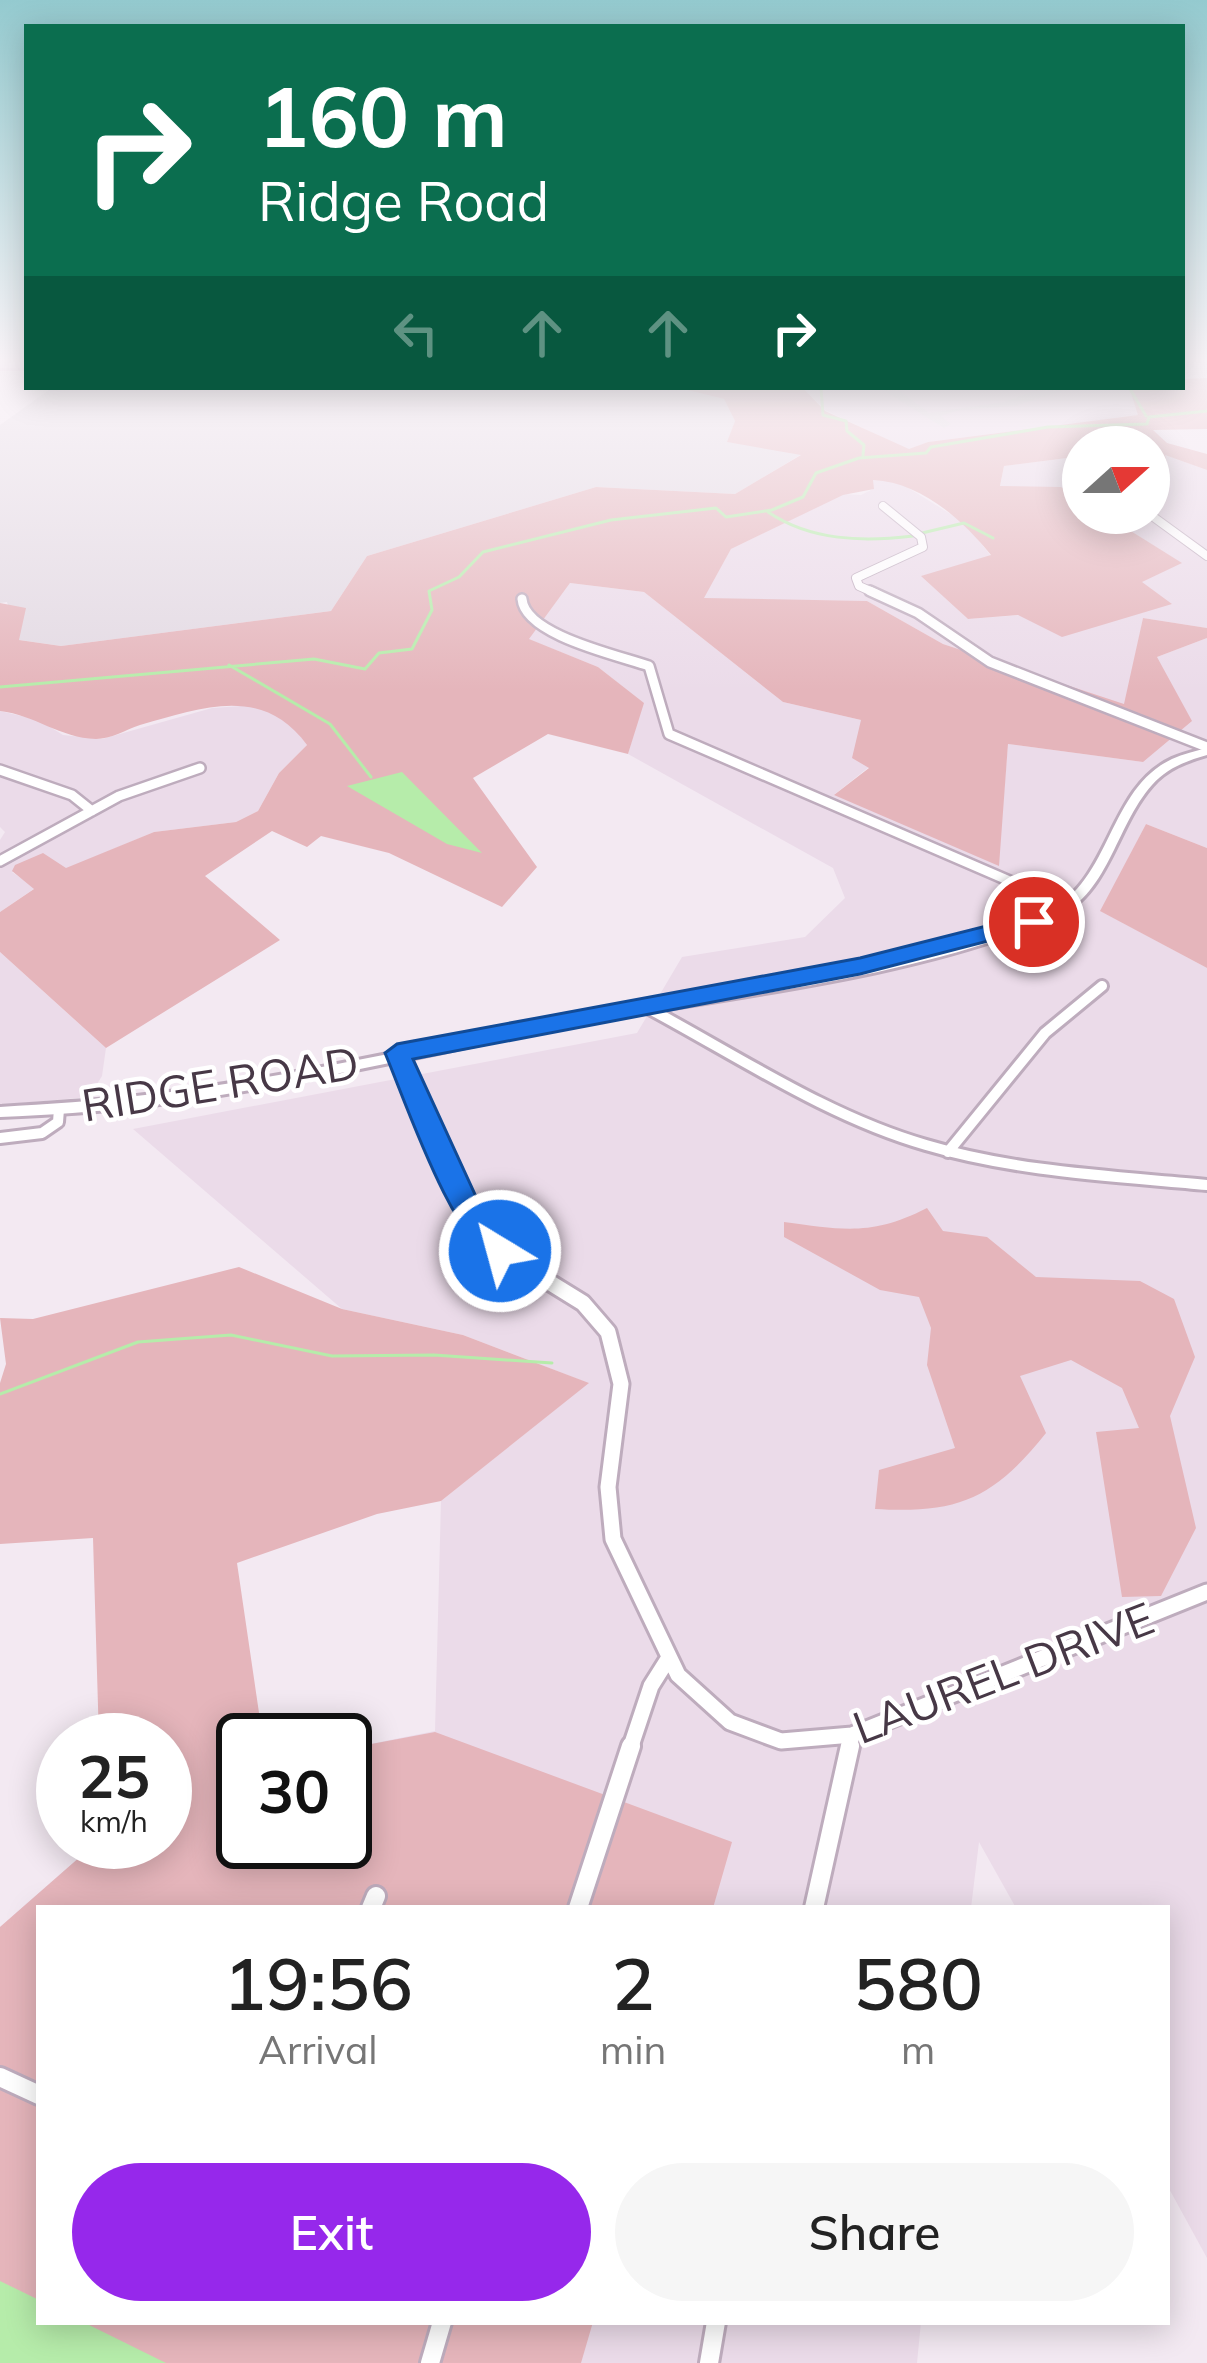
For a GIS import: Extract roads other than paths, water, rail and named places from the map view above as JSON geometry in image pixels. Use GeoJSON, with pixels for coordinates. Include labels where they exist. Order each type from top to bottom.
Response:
{"type":"FeatureCollection","features":[{"type":"Feature","properties":{"kind":"street"},"geometry":{"type":"LineString","coordinates":[[883,506],[921,537],[922,547],[912,557],[858,574],[856,580],[864,589],[918,613],[990,662],[1207,749]]}},
{"type":"Feature","properties":{"kind":"street"},"geometry":{"type":"LineString","coordinates":[[1170,529],[1207,556]]}},
{"type":"Feature","properties":{"kind":"street"},"geometry":{"type":"LineString","coordinates":[[522,599],[523,610],[539,627],[649,666],[661,682],[662,724],[669,734],[1069,907],[1092,882],[1141,790],[1173,761],[1207,749]]}},
{"type":"Feature","properties":{"kind":"street"},"geometry":{"type":"LineString","coordinates":[[0,861],[92,811],[200,768]]}},
{"type":"Feature","properties":{"kind":"street"},"geometry":{"type":"LineString","coordinates":[[0,770],[72,795],[92,811]]}},
{"type":"Feature","properties":{"kind":"street","name":"RIDGE ROAD"},"geometry":{"type":"LineString","coordinates":[[0,1112],[161,1098],[646,1007],[944,948],[1069,907]]}},
{"type":"Feature","properties":{"kind":"street"},"geometry":{"type":"LineString","coordinates":[[948,1152],[1045,1033],[1102,986]]}},
{"type":"Feature","properties":{"kind":"street"},"geometry":{"type":"LineString","coordinates":[[646,1007],[849,1115],[948,1152],[1026,1167],[1207,1185]]}},
{"type":"Feature","properties":{"kind":"street","name":"LAUREL DRIVE"},"geometry":{"type":"LineString","coordinates":[[397,1053],[479,1232],[500,1251],[584,1303],[614,1345],[621,1384],[608,1487],[609,1522],[668,1659],[696,1696],[744,1729],[801,1742],[852,1735],[1207,1592]]}},
{"type":"Feature","properties":{"kind":"street"},"geometry":{"type":"LineString","coordinates":[[0,1138],[47,1130],[58,1122],[59,1109]]}},
{"type":"Feature","properties":{"kind":"street"},"geometry":{"type":"LineString","coordinates":[[579,1905],[651,1686],[668,1659]]}},
{"type":"Feature","properties":{"kind":"street"},"geometry":{"type":"LineString","coordinates":[[815,1905],[852,1735]]}},
{"type":"Feature","properties":{"kind":"street"},"geometry":{"type":"LineString","coordinates":[[0,2077],[36,2094]]}},
{"type":"Feature","properties":{"kind":"street"},"geometry":{"type":"LineString","coordinates":[[430,2363],[441,2325]]}},
{"type":"Feature","properties":{"kind":"street"},"geometry":{"type":"LineString","coordinates":[[709,2363],[715,2325]]}},
{"type":"Feature","properties":{"kind":"waterway"},"geometry":{"type":"LineString","coordinates":[[231,666],[314,659],[365,669],[379,653],[412,649],[432,610],[429,591],[459,577],[483,552],[611,520],[716,508],[726,517],[772,510],[803,497],[818,472]]}},
{"type":"Feature","properties":{"kind":"waterway"},"geometry":{"type":"LineString","coordinates":[[768,512],[802,529],[838,537],[913,536]]}},
{"type":"Feature","properties":{"kind":"waterway"},"geometry":{"type":"LineString","coordinates":[[922,533],[964,523],[993,538]]}},
{"type":"Feature","properties":{"kind":"waterway"},"geometry":{"type":"LineString","coordinates":[[0,687],[231,666]]}},
{"type":"Feature","properties":{"kind":"waterway"},"geometry":{"type":"LineString","coordinates":[[231,666],[330,724],[371,777]]}},
{"type":"Feature","properties":{"kind":"waterway"},"geometry":{"type":"LineString","coordinates":[[0,1394],[138,1342],[231,1335],[332,1356],[434,1355],[552,1363]]}}]}
